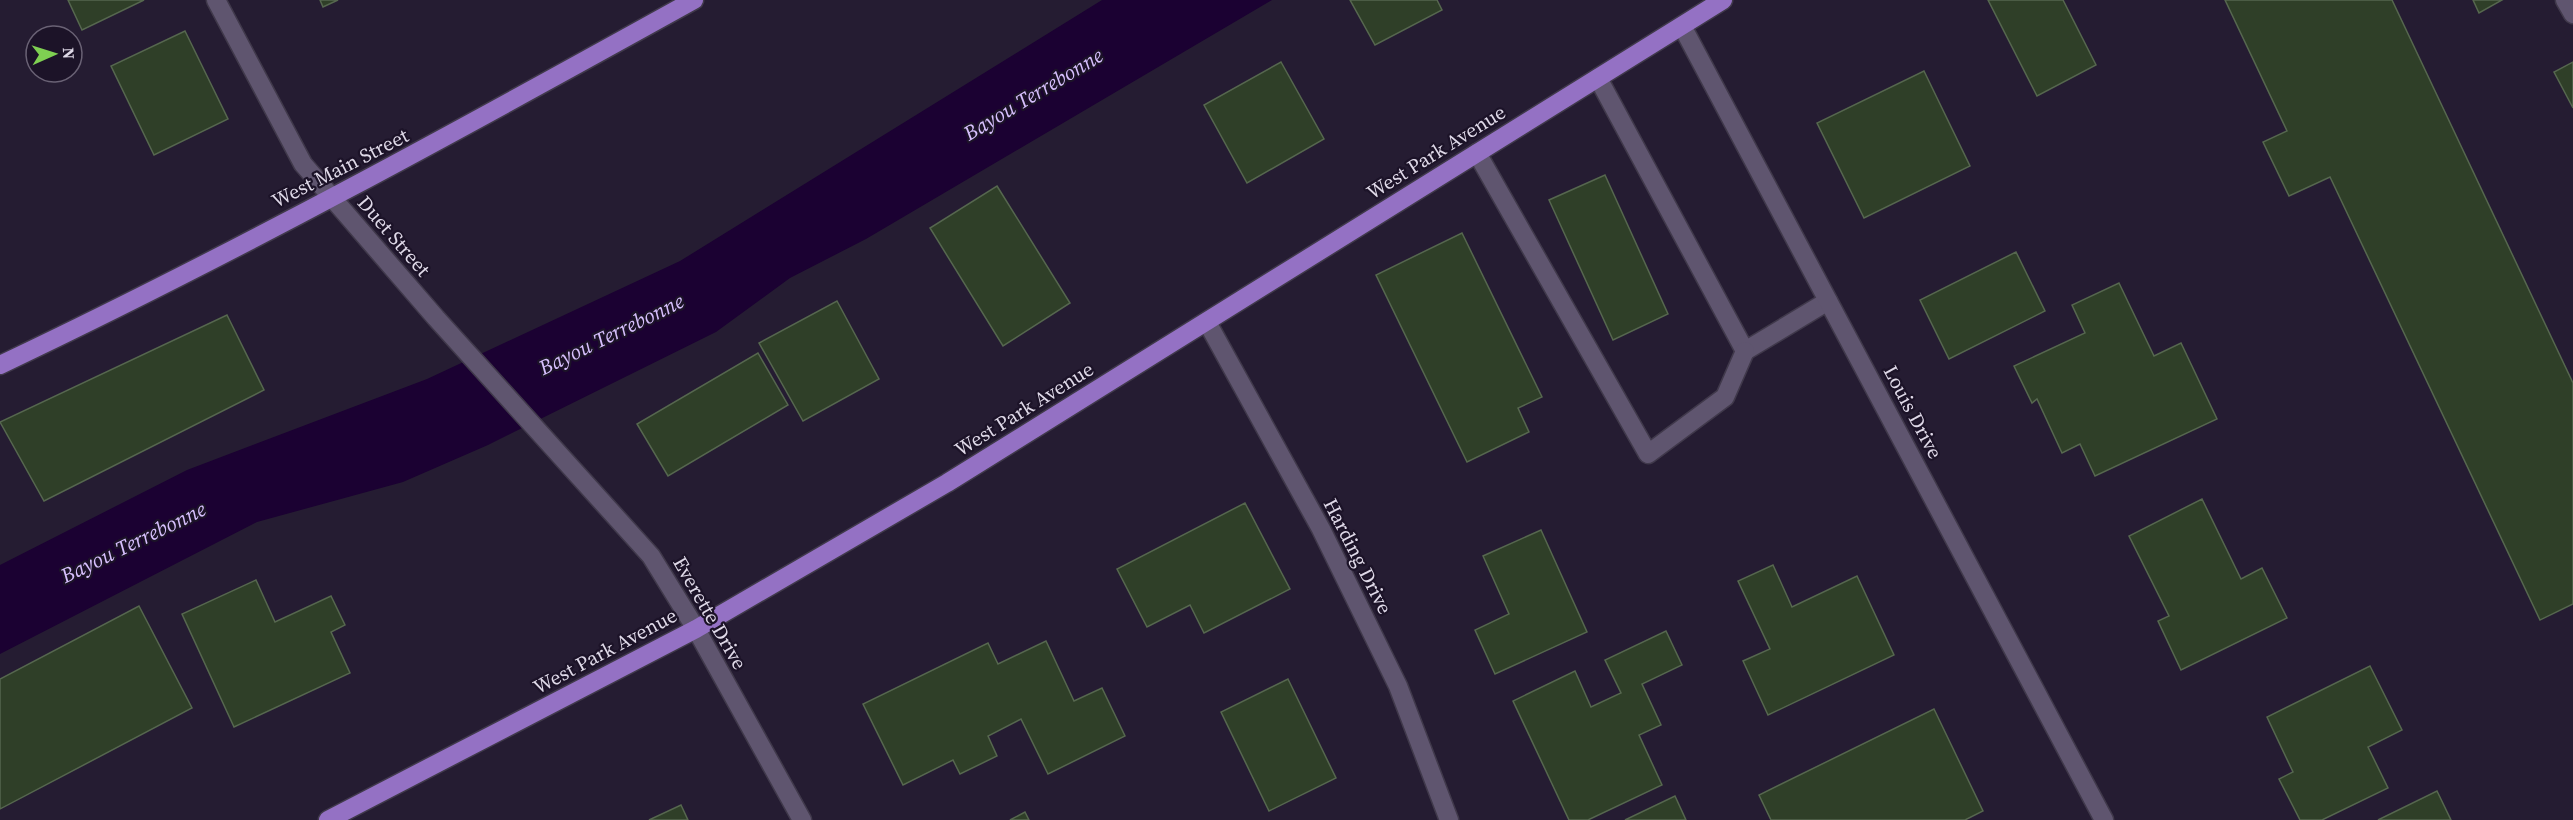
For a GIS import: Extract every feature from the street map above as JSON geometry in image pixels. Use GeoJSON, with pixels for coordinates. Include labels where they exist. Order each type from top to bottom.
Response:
{"type":"FeatureCollection","features":[{"type":"Feature","properties":{"kind":"main road","name":"West Main Street"},"geometry":{"type":"LineString","coordinates":[[0,365],[79,328],[433,145],[694,0]]}},
{"type":"Feature","properties":{"kind":"main road","name":"West Park Avenue"},"geometry":{"type":"LineString","coordinates":[[328,820],[696,629],[947,483],[1723,0]]}},
{"type":"Feature","properties":{"kind":"street","name":"Duet Street"},"geometry":{"type":"LineString","coordinates":[[216,0],[303,164],[330,198],[552,447]]}},
{"type":"Feature","properties":{"kind":"street"},"geometry":{"type":"LineString","coordinates":[[2565,0],[2573,14]]}},
{"type":"Feature","properties":{"kind":"street","name":"Louis Drive"},"geometry":{"type":"LineString","coordinates":[[1682,26],[2104,820]]}},
{"type":"Feature","properties":{"kind":"street"},"geometry":{"type":"LineString","coordinates":[[1598,78],[1745,351]]}},
{"type":"Feature","properties":{"kind":"street"},"geometry":{"type":"LineString","coordinates":[[1477,153],[1648,454],[1725,397],[1745,351],[1828,301]]}},
{"type":"Feature","properties":{"kind":"street","name":"Harding Drive"},"geometry":{"type":"LineString","coordinates":[[1207,322],[1321,530],[1393,676],[1449,820]]}},
{"type":"Feature","properties":{"kind":"street","name":"Everette Drive"},"geometry":{"type":"LineString","coordinates":[[552,447],[651,556],[696,629],[802,820]]}},
{"type":"Feature","properties":{"kind":"water","name":"Bayou Terrebonne"},"geometry":{"type":"Polygon","coordinates":[[[1102,0],[1272,0],[866,239],[790,278],[716,332],[488,445],[403,482],[257,522],[0,654],[0,565],[187,470],[427,379],[680,261],[1102,0]]]}},
{"type":"Feature","properties":{"kind":"building"},"geometry":{"type":"Polygon","coordinates":[[[68,0],[144,0],[84,29],[84,24],[79,24],[68,0]]]}},
{"type":"Feature","properties":{"kind":"building"},"geometry":{"type":"Polygon","coordinates":[[[320,0],[338,0],[323,7],[320,0]]]}},
{"type":"Feature","properties":{"kind":"building"},"geometry":{"type":"Polygon","coordinates":[[[1350,0],[1437,0],[1442,10],[1375,45],[1350,0]]]}},
{"type":"Feature","properties":{"kind":"building"},"geometry":{"type":"Polygon","coordinates":[[[1988,0],[2063,0],[2096,65],[2037,96],[1988,0]]]}},
{"type":"Feature","properties":{"kind":"building"},"geometry":{"type":"Polygon","coordinates":[[[2225,0],[2392,0],[2573,383],[2573,604],[2540,620],[2330,177],[2289,196],[2263,142],[2287,131],[2225,0]]]}},
{"type":"Feature","properties":{"kind":"building"},"geometry":{"type":"Polygon","coordinates":[[[2473,0],[2502,0],[2479,13],[2473,0]]]}},
{"type":"Feature","properties":{"kind":"building"},"geometry":{"type":"Polygon","coordinates":[[[185,31],[228,119],[154,155],[111,66],[185,31]]]}},
{"type":"Feature","properties":{"kind":"building"},"geometry":{"type":"Polygon","coordinates":[[[1281,62],[1324,139],[1247,183],[1204,105],[1281,62]]]}},
{"type":"Feature","properties":{"kind":"building"},"geometry":{"type":"Polygon","coordinates":[[[2573,62],[2573,108],[2554,72],[2573,62]]]}},
{"type":"Feature","properties":{"kind":"building"},"geometry":{"type":"Polygon","coordinates":[[[1924,71],[1970,166],[1864,218],[1817,123],[1924,71]]]}},
{"type":"Feature","properties":{"kind":"building"},"geometry":{"type":"Polygon","coordinates":[[[1605,175],[1668,314],[1613,340],[1549,200],[1605,175]]]}},
{"type":"Feature","properties":{"kind":"building"},"geometry":{"type":"Polygon","coordinates":[[[997,186],[1070,303],[1003,346],[930,228],[997,186]]]}},
{"type":"Feature","properties":{"kind":"building"},"geometry":{"type":"Polygon","coordinates":[[[1462,233],[1542,397],[1518,408],[1529,432],[1467,462],[1376,275],[1462,233]]]}},
{"type":"Feature","properties":{"kind":"building"},"geometry":{"type":"Polygon","coordinates":[[[2016,252],[2045,311],[1949,359],[1920,300],[2016,252]]]}},
{"type":"Feature","properties":{"kind":"building"},"geometry":{"type":"Polygon","coordinates":[[[2119,283],[2154,356],[2181,343],[2217,419],[2095,476],[2080,444],[2062,453],[2037,399],[2032,403],[2014,366],[2085,333],[2072,305],[2119,283]]]}},
{"type":"Feature","properties":{"kind":"building"},"geometry":{"type":"Polygon","coordinates":[[[837,301],[879,379],[803,421],[759,343],[837,301]]]}},
{"type":"Feature","properties":{"kind":"building"},"geometry":{"type":"Polygon","coordinates":[[[227,315],[264,390],[44,501],[0,422],[227,315]]]}},
{"type":"Feature","properties":{"kind":"building"},"geometry":{"type":"Polygon","coordinates":[[[758,353],[788,405],[668,476],[637,424],[758,353]]]}},
{"type":"Feature","properties":{"kind":"building"},"geometry":{"type":"Polygon","coordinates":[[[2202,499],[2241,579],[2262,568],[2287,618],[2181,670],[2158,621],[2169,616],[2129,536],[2202,499]]]}},
{"type":"Feature","properties":{"kind":"building"},"geometry":{"type":"Polygon","coordinates":[[[1245,503],[1290,589],[1204,633],[1190,605],[1147,627],[1117,569],[1245,503]]]}},
{"type":"Feature","properties":{"kind":"building"},"geometry":{"type":"Polygon","coordinates":[[[1541,530],[1587,632],[1495,674],[1475,630],[1509,614],[1483,556],[1541,530]]]}},
{"type":"Feature","properties":{"kind":"building"},"geometry":{"type":"Polygon","coordinates":[[[1773,565],[1792,607],[1857,576],[1894,655],[1768,715],[1743,661],[1770,649],[1738,581],[1773,565]]]}},
{"type":"Feature","properties":{"kind":"building"},"geometry":{"type":"Polygon","coordinates":[[[256,580],[275,622],[331,596],[345,625],[331,632],[350,673],[234,727],[182,614],[256,580]]]}},
{"type":"Feature","properties":{"kind":"building"},"geometry":{"type":"Polygon","coordinates":[[[139,606],[192,708],[0,809],[0,679],[139,606]]]}},
{"type":"Feature","properties":{"kind":"building"},"geometry":{"type":"Polygon","coordinates":[[[1666,631],[1682,665],[1642,684],[1661,725],[1639,735],[1662,785],[1588,820],[1569,820],[1513,701],[1575,671],[1591,707],[1621,693],[1605,660],[1666,631]]]}},
{"type":"Feature","properties":{"kind":"building"},"geometry":{"type":"Polygon","coordinates":[[[1046,641],[1074,701],[1102,688],[1125,736],[1048,774],[1021,719],[988,736],[997,756],[960,774],[953,760],[903,785],[863,704],[988,643],[998,664],[1046,641]]]}},
{"type":"Feature","properties":{"kind":"building"},"geometry":{"type":"Polygon","coordinates":[[[2370,666],[2402,730],[2368,747],[2388,788],[2322,820],[2300,820],[2279,779],[2293,772],[2267,717],[2370,666]]]}},
{"type":"Feature","properties":{"kind":"building"},"geometry":{"type":"Polygon","coordinates":[[[1288,679],[1336,778],[1269,811],[1221,712],[1288,679]]]}},
{"type":"Feature","properties":{"kind":"building"},"geometry":{"type":"Polygon","coordinates":[[[1934,709],[1983,811],[1965,820],[1771,820],[1759,795],[1934,709]]]}},
{"type":"Feature","properties":{"kind":"building"},"geometry":{"type":"Polygon","coordinates":[[[2437,791],[2451,820],[2378,820],[2437,791]]]}},
{"type":"Feature","properties":{"kind":"building"},"geometry":{"type":"Polygon","coordinates":[[[1675,796],[1686,820],[1625,820],[1675,796]]]}},
{"type":"Feature","properties":{"kind":"building"},"geometry":{"type":"Polygon","coordinates":[[[681,805],[688,820],[649,820],[681,805]]]}},
{"type":"Feature","properties":{"kind":"building"},"geometry":{"type":"Polygon","coordinates":[[[1025,812],[1029,820],[1010,820],[1025,812]]]}}]}
